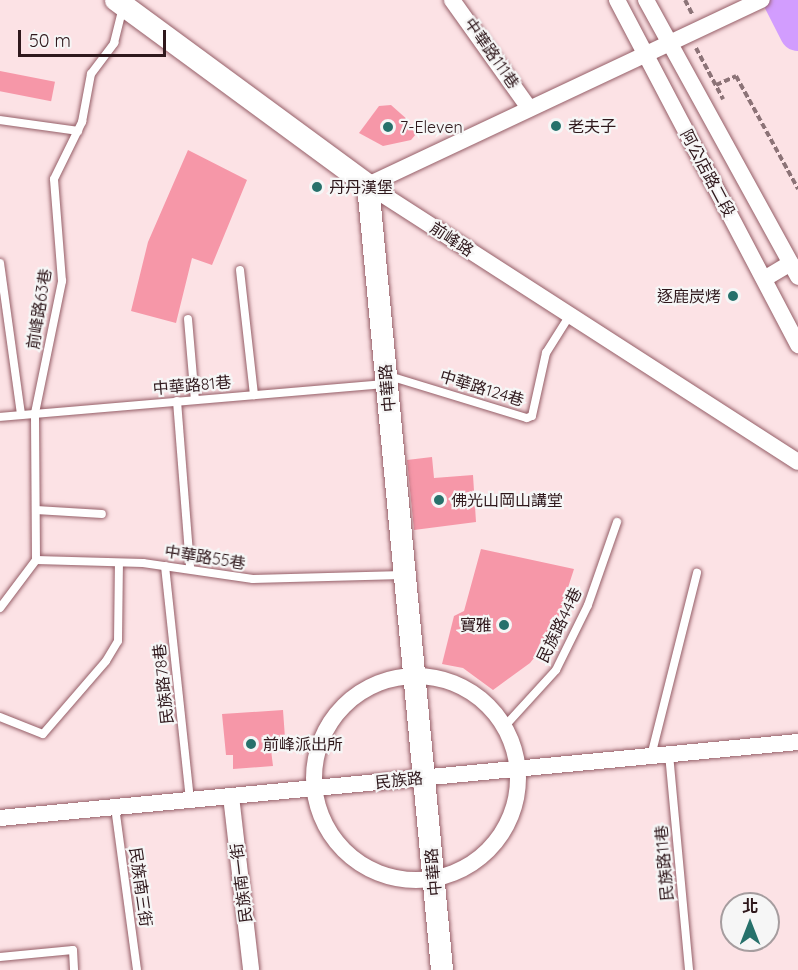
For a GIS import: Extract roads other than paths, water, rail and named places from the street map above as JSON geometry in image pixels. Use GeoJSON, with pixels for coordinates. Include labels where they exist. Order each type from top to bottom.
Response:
{"type":"FeatureCollection","features":[{"type":"Feature","properties":{"kind":"main road","name":"前峰路"},"geometry":{"type":"LineString","coordinates":[[119,3],[368,184]]}},
{"type":"Feature","properties":{"kind":"main road","name":"中華路"},"geometry":{"type":"LineString","coordinates":[[368,184],[442,970]]}},
{"type":"Feature","properties":{"kind":"street","name":"中華路111巷"},"geometry":{"type":"LineString","coordinates":[[452,0],[529,108]]}},
{"type":"Feature","properties":{"kind":"street","name":"阿公店路二段"},"geometry":{"type":"LineString","coordinates":[[617,0],[798,345]]}},
{"type":"Feature","properties":{"kind":"street","name":"阿公店路二段"},"geometry":{"type":"LineString","coordinates":[[646,0],[667,42],[795,270]]}},
{"type":"Feature","properties":{"kind":"street"},"geometry":{"type":"LineString","coordinates":[[368,184],[644,52],[762,0]]}},
{"type":"Feature","properties":{"kind":"street","name":"前峰路"},"geometry":{"type":"LineString","coordinates":[[368,184],[798,462]]}},
{"type":"Feature","properties":{"kind":"street"},"geometry":{"type":"LineString","coordinates":[[764,279],[795,270]]}},
{"type":"Feature","properties":{"kind":"street"},"geometry":{"type":"LineString","coordinates":[[415,675],[469,690],[494,711],[504,727],[518,768],[517,800],[505,830],[484,855],[434,879],[394,878],[364,866],[339,846],[322,819],[314,788],[316,755],[327,726],[348,701],[376,684],[415,675]]}},
{"type":"Feature","properties":{"kind":"street","name":"民族路"},"geometry":{"type":"LineString","coordinates":[[0,818],[798,742]]}},
{"type":"Feature","properties":{"kind":"street","name":"民族南一街"},"geometry":{"type":"LineString","coordinates":[[231,796],[251,970]]}},
{"type":"Feature","properties":{"kind":"lane","name":"前峰路63巷"},"geometry":{"type":"LineString","coordinates":[[36,560],[35,413],[62,281],[54,179],[78,130],[91,74],[114,43],[119,3]]}},
{"type":"Feature","properties":{"kind":"lane"},"geometry":{"type":"LineString","coordinates":[[0,120],[78,130]]}},
{"type":"Feature","properties":{"kind":"lane"},"geometry":{"type":"LineString","coordinates":[[0,263],[21,415]]}},
{"type":"Feature","properties":{"kind":"lane"},"geometry":{"type":"LineString","coordinates":[[240,270],[254,395]]}},
{"type":"Feature","properties":{"kind":"lane","name":"中華路124巷"},"geometry":{"type":"LineString","coordinates":[[387,379],[526,418],[532,416],[546,353],[570,315]]}},
{"type":"Feature","properties":{"kind":"lane"},"geometry":{"type":"LineString","coordinates":[[188,319],[195,400]]}},
{"type":"Feature","properties":{"kind":"lane","name":"中華路81巷"},"geometry":{"type":"LineString","coordinates":[[0,417],[254,395],[387,379]]}},
{"type":"Feature","properties":{"kind":"lane"},"geometry":{"type":"LineString","coordinates":[[177,401],[190,568]]}},
{"type":"Feature","properties":{"kind":"lane"},"geometry":{"type":"LineString","coordinates":[[36,510],[102,514]]}},
{"type":"Feature","properties":{"kind":"lane","name":"民族路44巷"},"geometry":{"type":"LineString","coordinates":[[504,727],[556,670],[588,605],[617,522]]}},
{"type":"Feature","properties":{"kind":"lane"},"geometry":{"type":"LineString","coordinates":[[0,608],[36,560]]}},
{"type":"Feature","properties":{"kind":"lane","name":"中華路55巷"},"geometry":{"type":"LineString","coordinates":[[36,560],[190,568],[253,579],[405,575]]}},
{"type":"Feature","properties":{"kind":"lane"},"geometry":{"type":"LineString","coordinates":[[0,717],[43,734],[106,662],[118,641],[119,563]]}},
{"type":"Feature","properties":{"kind":"lane","name":"民族路78巷"},"geometry":{"type":"LineString","coordinates":[[165,566],[190,800]]}},
{"type":"Feature","properties":{"kind":"lane"},"geometry":{"type":"LineString","coordinates":[[651,756],[697,573]]}},
{"type":"Feature","properties":{"kind":"lane","name":"民族路11巷"},"geometry":{"type":"LineString","coordinates":[[669,754],[689,970]]}},
{"type":"Feature","properties":{"kind":"lane","name":"民族南三街"},"geometry":{"type":"LineString","coordinates":[[115,807],[137,970]]}},
{"type":"Feature","properties":{"kind":"lane"},"geometry":{"type":"LineString","coordinates":[[0,957],[73,950],[75,970]]}},
{"type":"Feature","properties":{"kind":"waterway"},"geometry":{"type":"LineString","coordinates":[[781,0],[798,33]]}},
{"type":"Feature","properties":{"kind":"place","name":"老夫子"},"geometry":{"type":"Point","coordinates":[556,126]}},
{"type":"Feature","properties":{"kind":"place","name":"7-Eleven"},"geometry":{"type":"Point","coordinates":[388,127]}},
{"type":"Feature","properties":{"kind":"place","name":"丹丹漢堡"},"geometry":{"type":"Point","coordinates":[317,187]}},
{"type":"Feature","properties":{"kind":"place","name":"逐鹿炭烤"},"geometry":{"type":"Point","coordinates":[733,296]}},
{"type":"Feature","properties":{"kind":"place","name":"佛光山岡山講堂"},"geometry":{"type":"Point","coordinates":[439,500]}},
{"type":"Feature","properties":{"kind":"place","name":"寶雅"},"geometry":{"type":"Point","coordinates":[504,625]}},
{"type":"Feature","properties":{"kind":"place","name":"前峰派出所"},"geometry":{"type":"Point","coordinates":[251,744]}}]}
